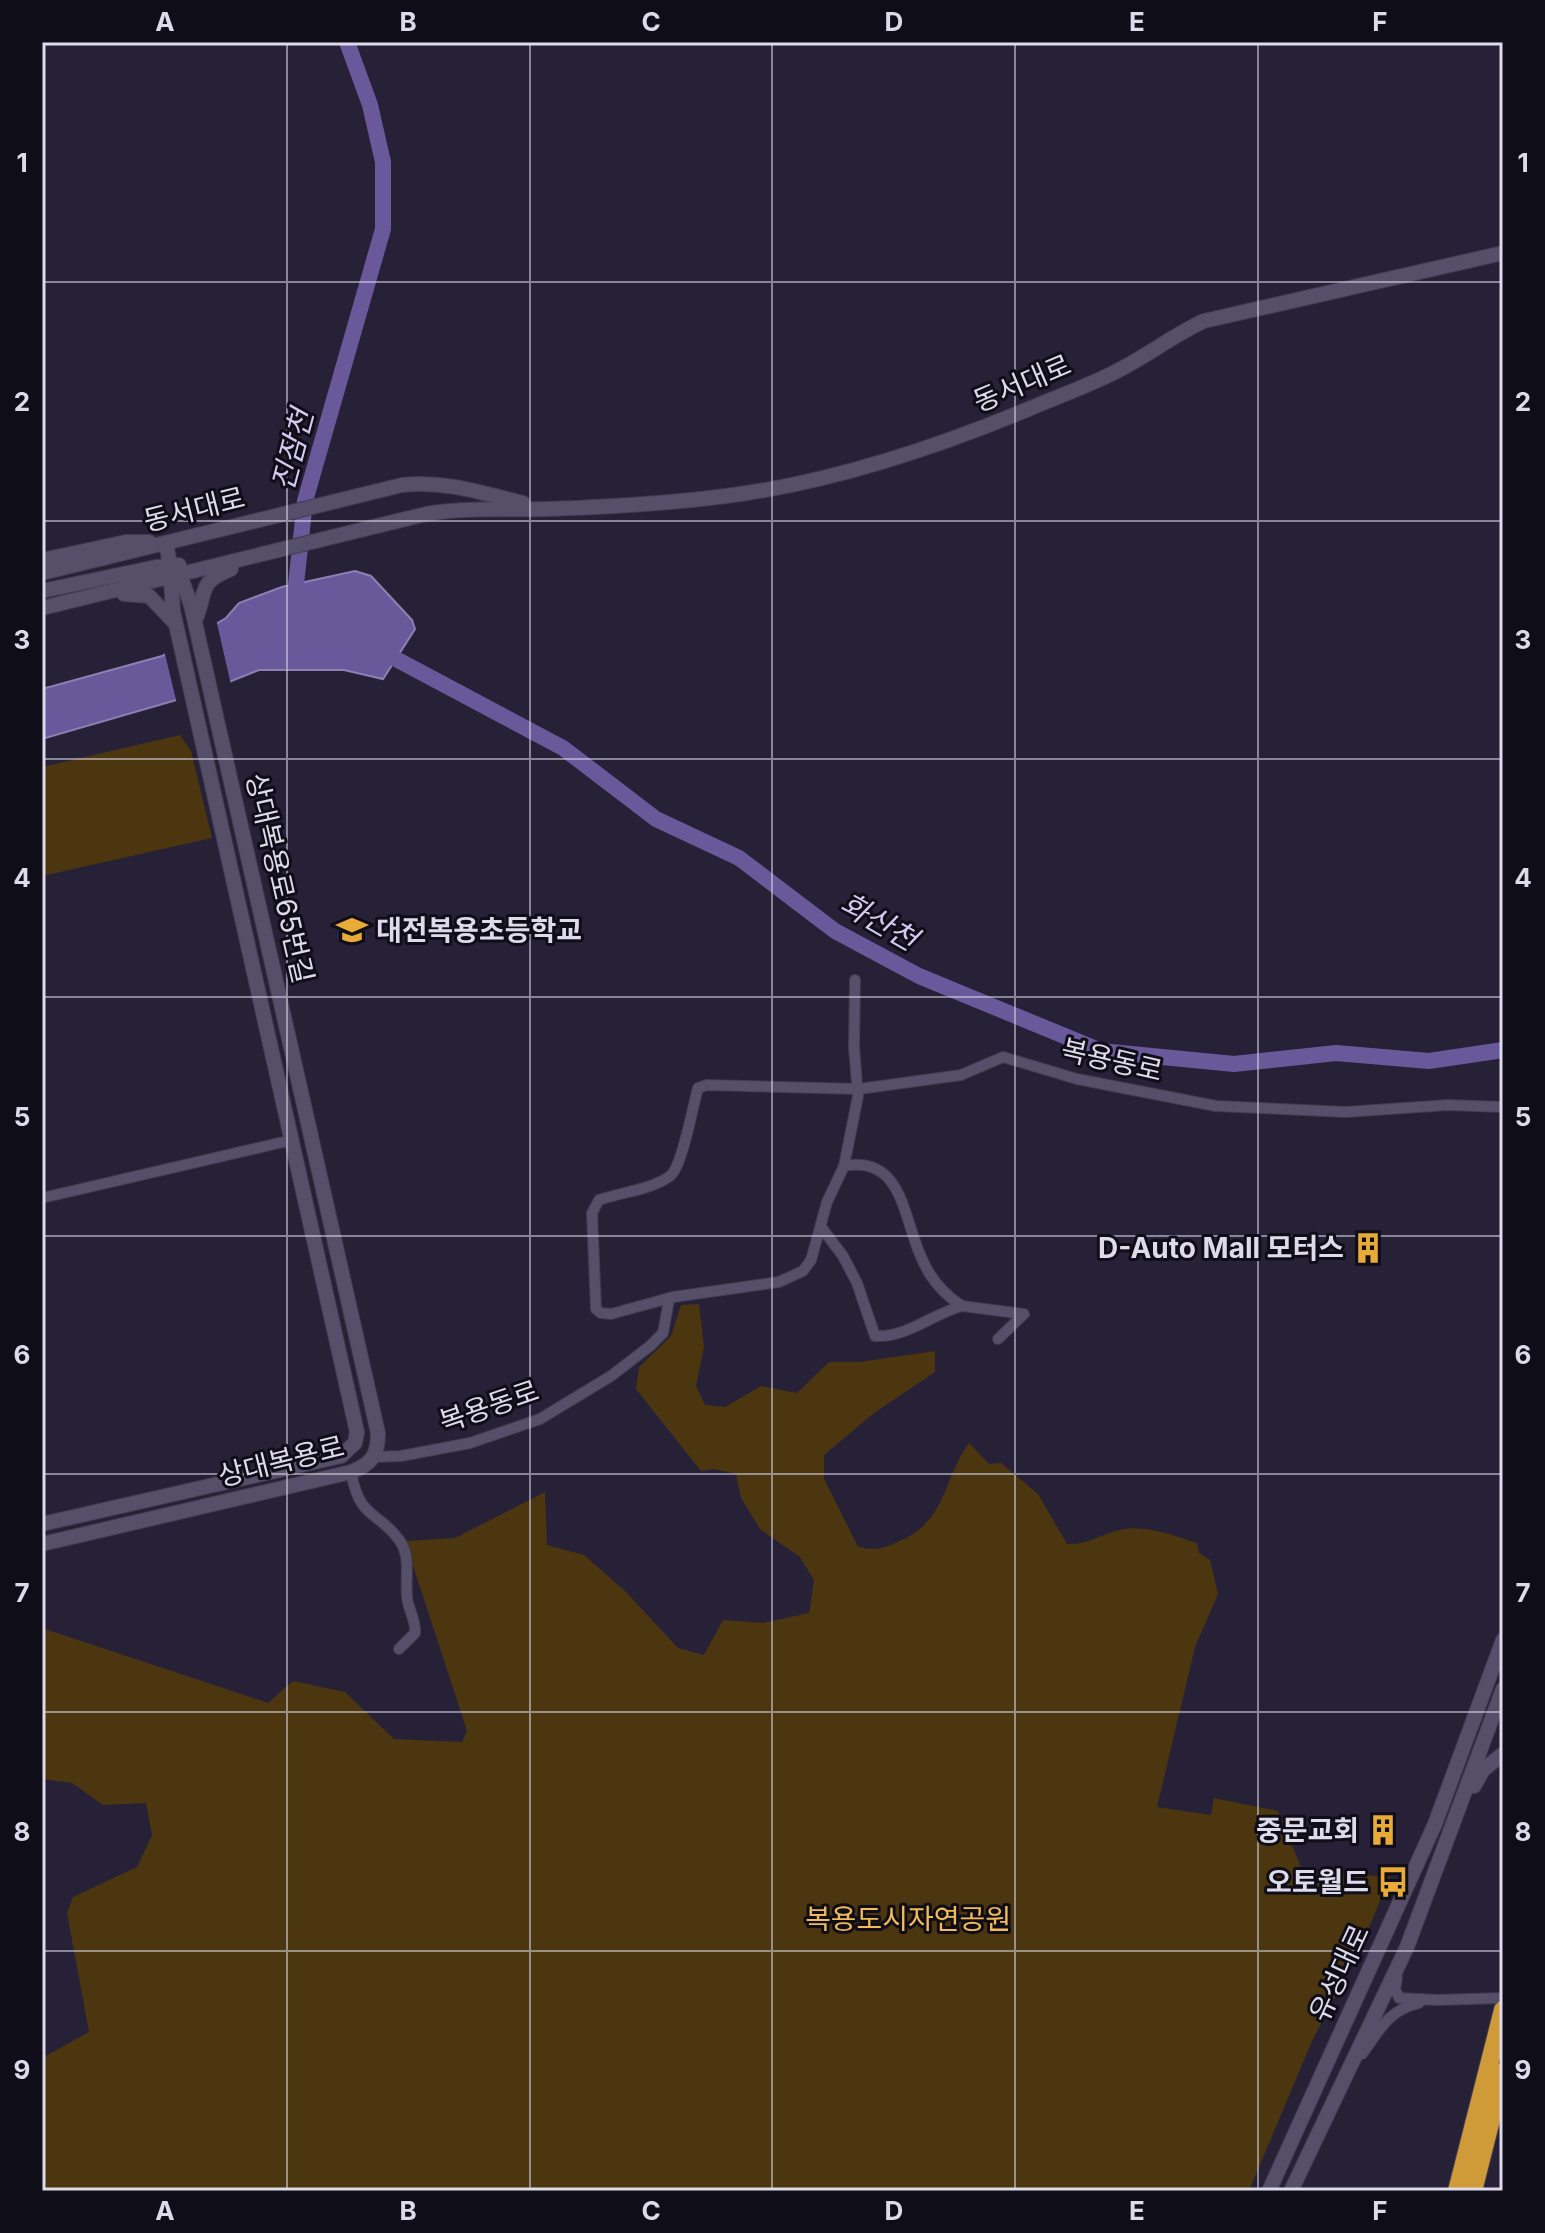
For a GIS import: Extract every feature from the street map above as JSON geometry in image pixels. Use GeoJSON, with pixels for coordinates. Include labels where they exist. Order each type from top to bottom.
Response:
{"type":"FeatureCollection","features":[{"type":"Feature","properties":{"kind":"highway"},"geometry":{"type":"LineString","coordinates":[[1457,2191],[1503,2010]]}},
{"type":"Feature","properties":{"kind":"highway"},"geometry":{"type":"LineString","coordinates":[[1473,2191],[1503,2072]]}},
{"type":"Feature","properties":{"kind":"street","name":"동서대로"},"geometry":{"type":"LineString","coordinates":[[42,591],[201,569],[460,508],[546,509],[672,502],[750,492],[902,457],[972,432],[1115,372],[1204,321],[1503,253]]}},
{"type":"Feature","properties":{"kind":"street","name":"동서대로"},"geometry":{"type":"LineString","coordinates":[[42,573],[402,485],[426,482],[455,486],[546,509]]}},
{"type":"Feature","properties":{"kind":"street"},"geometry":{"type":"LineString","coordinates":[[42,560],[126,542],[166,543],[173,572],[95,597],[42,608]]}},
{"type":"Feature","properties":{"kind":"street"},"geometry":{"type":"LineString","coordinates":[[193,613],[199,612],[201,596],[212,579],[254,556]]}},
{"type":"Feature","properties":{"kind":"street","name":"상대복용로65번길"},"geometry":{"type":"LineString","coordinates":[[173,572],[193,613],[316,1162]]}},
{"type":"Feature","properties":{"kind":"street","name":"상대복용로65번길"},"geometry":{"type":"LineString","coordinates":[[173,572],[172,617],[198,719],[298,1166]]}},
{"type":"Feature","properties":{"kind":"street"},"geometry":{"type":"LineString","coordinates":[[95,597],[142,594],[154,599],[172,617]]}},
{"type":"Feature","properties":{"kind":"street"},"geometry":{"type":"LineString","coordinates":[[673,1297],[764,1286],[794,1277],[811,1260],[827,1202],[844,1166],[859,1089],[854,1047],[855,980]]}},
{"type":"Feature","properties":{"kind":"street","name":"복용동로"},"geometry":{"type":"LineString","coordinates":[[673,1297],[611,1314],[596,1309],[592,1213],[599,1200],[672,1176],[679,1164],[698,1088],[726,1085],[859,1089],[961,1075],[1003,1057],[1077,1079],[1216,1106],[1346,1112],[1448,1105],[1503,1107]]}},
{"type":"Feature","properties":{"kind":"street"},"geometry":{"type":"LineString","coordinates":[[42,1198],[292,1140]]}},
{"type":"Feature","properties":{"kind":"street","name":"상대복용로"},"geometry":{"type":"LineString","coordinates":[[42,1544],[351,1472],[365,1467],[374,1457],[378,1433],[316,1162]]}},
{"type":"Feature","properties":{"kind":"street"},"geometry":{"type":"LineString","coordinates":[[844,1166],[861,1163],[874,1166],[885,1175],[898,1191],[922,1260],[935,1282],[962,1306]]}},
{"type":"Feature","properties":{"kind":"street","name":"상대복용로"},"geometry":{"type":"LineString","coordinates":[[42,1524],[341,1456],[355,1443],[357,1432],[298,1166]]}},
{"type":"Feature","properties":{"kind":"street"},"geometry":{"type":"LineString","coordinates":[[821,1227],[857,1283],[875,1336],[891,1337],[962,1306],[1024,1314],[998,1339]]}},
{"type":"Feature","properties":{"kind":"street","name":"복용동로"},"geometry":{"type":"LineString","coordinates":[[374,1457],[401,1456],[470,1443],[540,1419],[611,1376],[650,1346],[663,1333],[669,1300],[673,1297]]}},
{"type":"Feature","properties":{"kind":"street"},"geometry":{"type":"LineString","coordinates":[[351,1472],[360,1505],[403,1545],[406,1596],[415,1633],[399,1649]]}},
{"type":"Feature","properties":{"kind":"street","name":"유성대로"},"geometry":{"type":"LineString","coordinates":[[1291,2191],[1407,1947],[1492,1712],[1503,1640]]}},
{"type":"Feature","properties":{"kind":"street","name":"유성대로"},"geometry":{"type":"LineString","coordinates":[[1269,2191],[1435,1824],[1503,1689]]}},
{"type":"Feature","properties":{"kind":"street"},"geometry":{"type":"LineString","coordinates":[[1455,1821],[1483,1770],[1503,1754]]}},
{"type":"Feature","properties":{"kind":"street"},"geometry":{"type":"LineString","coordinates":[[1407,1947],[1396,1980],[1395,1994],[1399,1998],[1503,1998]]}},
{"type":"Feature","properties":{"kind":"street"},"geometry":{"type":"LineString","coordinates":[[1353,2065],[1394,2012],[1437,2000]]}},
{"type":"Feature","properties":{"kind":"green space"},"geometry":{"type":"Polygon","coordinates":[[[180,735],[191,751],[212,838],[42,876],[42,767],[180,735]]]}},
{"type":"Feature","properties":{"kind":"green space","name":"복용도시자연공원"},"geometry":{"type":"Polygon","coordinates":[[[699,1304],[704,1347],[696,1386],[705,1405],[725,1407],[761,1386],[797,1393],[829,1362],[859,1362],[935,1351],[935,1372],[874,1413],[824,1455],[824,1479],[858,1547],[875,1549],[889,1546],[927,1522],[969,1443],[989,1464],[1001,1463],[1038,1494],[1067,1544],[1086,1542],[1126,1529],[1147,1529],[1197,1543],[1199,1553],[1210,1560],[1218,1594],[1195,1647],[1157,1807],[1211,1815],[1214,1798],[1278,1811],[1302,1870],[1390,1877],[1360,1949],[1312,2041],[1249,2191],[44,2191],[42,2058],[89,2032],[67,1913],[73,1897],[137,1867],[152,1835],[146,1803],[103,1805],[72,1783],[42,1779],[42,1628],[268,1703],[293,1681],[345,1692],[394,1739],[462,1742],[467,1731],[405,1541],[455,1538],[545,1492],[547,1545],[584,1555],[624,1590],[678,1648],[704,1655],[723,1620],[763,1623],[809,1613],[814,1580],[800,1557],[760,1529],[741,1498],[736,1474],[714,1469],[701,1471],[636,1389],[639,1367],[671,1336],[681,1305],[699,1304]]]}},
{"type":"Feature","properties":{"kind":"shaded area"},"geometry":{"type":"Polygon","coordinates":[[[355,571],[371,576],[412,620],[415,629],[383,679],[344,670],[259,670],[204,692],[42,739],[42,689],[162,656],[226,618],[239,603],[282,587],[355,571]]]}},
{"type":"Feature","properties":{"kind":"pier"},"geometry":{"type":"Polygon","coordinates":[[[216,619],[231,685],[177,704],[164,650],[216,619]]]}},
{"type":"Feature","properties":{"kind":"waterway","name":"진잠천"},"geometry":{"type":"LineString","coordinates":[[294,603],[305,501],[383,229],[383,162],[370,105],[347,42]]}},
{"type":"Feature","properties":{"kind":"waterway","name":"화산천"},"geometry":{"type":"LineString","coordinates":[[379,650],[563,748],[656,819],[739,858],[835,931],[919,976],[1101,1051],[1234,1064],[1336,1053],[1429,1061],[1503,1050]]}},
{"type":"Feature","properties":{"kind":"place","name":"대전복용초등학교"},"geometry":{"type":"Point","coordinates":[352,930]}},
{"type":"Feature","properties":{"kind":"place","name":"D-Auto Mall 모터스"},"geometry":{"type":"Point","coordinates":[1368,1248]}},
{"type":"Feature","properties":{"kind":"place","name":"중문교회"},"geometry":{"type":"Point","coordinates":[1383,1830]}},
{"type":"Feature","properties":{"kind":"place","name":"오토월드"},"geometry":{"type":"Point","coordinates":[1393,1882]}}]}
